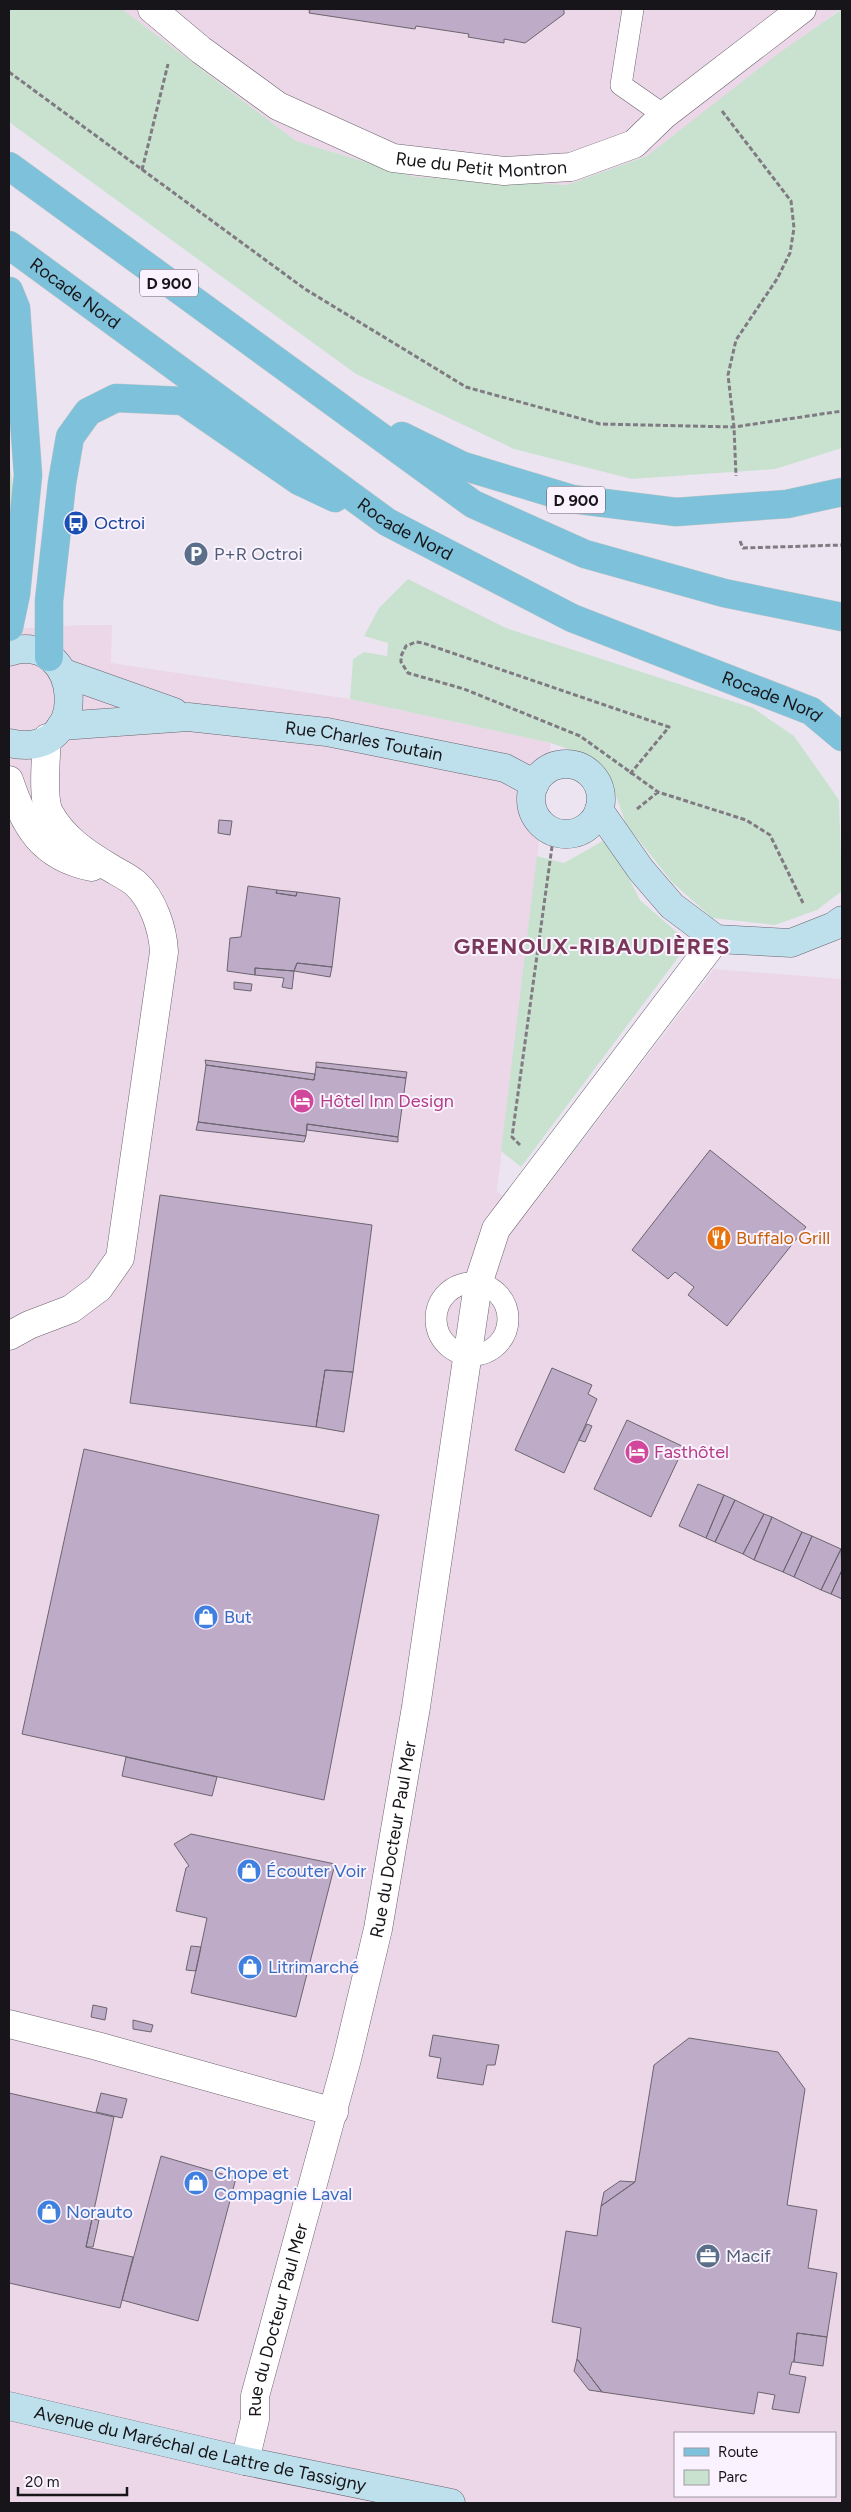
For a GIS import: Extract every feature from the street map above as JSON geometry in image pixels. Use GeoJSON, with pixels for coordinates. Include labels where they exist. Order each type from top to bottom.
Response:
{"type":"FeatureCollection","features":[{"type":"Feature","properties":{"kind":"main road","name":"D 900"},"geometry":{"type":"LineString","coordinates":[[9,166],[328,400],[463,466],[572,499],[676,512],[787,504],[842,492]]}},
{"type":"Feature","properties":{"kind":"main road","name":"Rocade Nord"},"geometry":{"type":"LineString","coordinates":[[9,245],[387,522],[572,618],[811,711],[842,737]]}},
{"type":"Feature","properties":{"kind":"main road"},"geometry":{"type":"LineString","coordinates":[[9,291],[16,308],[28,475],[16,594],[9,628]]}},
{"type":"Feature","properties":{"kind":"main road"},"geometry":{"type":"LineString","coordinates":[[56,665],[49,600],[62,482],[70,437],[88,412],[116,398],[183,401],[299,481],[387,522]]}},
{"type":"Feature","properties":{"kind":"main road"},"geometry":{"type":"LineString","coordinates":[[328,400],[473,504],[584,554],[724,593],[842,617]]}},
{"type":"Feature","properties":{"kind":"street","name":"Rue du Petit Montron"},"geometry":{"type":"LineString","coordinates":[[152,9],[278,106],[393,158],[504,171],[571,167],[634,144],[664,115],[802,9]]}},
{"type":"Feature","properties":{"kind":"street","name":"Rue Charles Toutain"},"geometry":{"type":"LineString","coordinates":[[9,652],[31,650],[56,665],[188,717]]}},
{"type":"Feature","properties":{"kind":"street"},"geometry":{"type":"LineString","coordinates":[[9,1336],[29,1324],[71,1310],[99,1288],[120,1258],[164,952],[163,934],[151,906],[136,883],[91,856],[67,837],[48,813],[46,786],[54,732],[68,714],[70,700],[69,687],[56,665]]}},
{"type":"Feature","properties":{"kind":"street","name":"Rue Charles Toutain"},"geometry":{"type":"LineString","coordinates":[[9,743],[20,745],[34,744],[54,732],[188,717],[327,732],[506,768],[534,784]]}},
{"type":"Feature","properties":{"kind":"street"},"geometry":{"type":"LineString","coordinates":[[564,764],[575,765],[586,770],[594,778],[601,798],[600,810],[586,827],[576,832],[566,834],[554,832],[536,818],[532,807],[531,795],[534,784],[547,770],[564,764]]}},
{"type":"Feature","properties":{"kind":"street"},"geometry":{"type":"LineString","coordinates":[[9,780],[18,808],[28,828],[49,850],[78,864],[118,872]]}},
{"type":"Feature","properties":{"kind":"street"},"geometry":{"type":"LineString","coordinates":[[600,810],[641,870],[672,906],[716,939],[791,943],[834,926],[842,920]]}},
{"type":"Feature","properties":{"kind":"street","name":"Rue du Docteur Paul Mer"},"geometry":{"type":"LineString","coordinates":[[245,2461],[255,2419],[256,2396],[326,2132],[334,2112],[379,1919],[416,1707],[478,1284],[496,1229],[716,939]]}},
{"type":"Feature","properties":{"kind":"street"},"geometry":{"type":"LineString","coordinates":[[9,2024],[97,2046],[334,2112]]}},
{"type":"Feature","properties":{"kind":"street","name":"Avenue du Maréchal de Lattre de Tassigny"},"geometry":{"type":"LineString","coordinates":[[9,2406],[245,2461],[451,2503]]}},
{"type":"Feature","properties":{"kind":"street"},"geometry":{"type":"LineString","coordinates":[[372,2487],[393,2503]]}},
{"type":"Feature","properties":{"kind":"lane"},"geometry":{"type":"LineString","coordinates":[[633,9],[621,85],[664,115]]}},
{"type":"Feature","properties":{"kind":"lane"},"geometry":{"type":"LineString","coordinates":[[468,1355],[456,1352],[439,1335],[436,1324],[436,1312],[441,1300],[449,1291],[460,1285],[478,1284]]}},
{"type":"Feature","properties":{"kind":"path"},"geometry":{"type":"LineString","coordinates":[[142,170],[176,29]]}},
{"type":"Feature","properties":{"kind":"path"},"geometry":{"type":"LineString","coordinates":[[9,72],[305,289],[466,387],[600,424],[734,427],[842,412]]}},
{"type":"Feature","properties":{"kind":"path"},"geometry":{"type":"LineString","coordinates":[[703,85],[791,202],[794,228],[790,253],[777,279],[736,340],[728,375],[734,427],[736,484]]}},
{"type":"Feature","properties":{"kind":"path"},"geometry":{"type":"LineString","coordinates":[[743,548],[842,545]]}},
{"type":"Feature","properties":{"kind":"path"},"geometry":{"type":"LineString","coordinates":[[630,774],[669,728],[423,643],[416,642],[406,646],[401,656],[408,673],[464,689],[580,736],[630,774],[658,792],[746,820],[770,835],[804,906],[812,902]]}},
{"type":"Feature","properties":{"kind":"path"},"geometry":{"type":"LineString","coordinates":[[541,1168],[512,1137],[554,832]]}},
{"type":"Feature","properties":{"kind":"shaded area"},"geometry":{"type":"Polygon","coordinates":[[[122,9],[840,9],[647,156],[567,185],[415,177],[296,141],[122,9]]]}},
{"type":"Feature","properties":{"kind":"shaded area"},"geometry":{"type":"Polygon","coordinates":[[[112,625],[111,663],[350,699],[551,743],[497,1191],[524,1217],[714,969],[842,979],[842,2503],[9,2503],[9,629],[112,625]]]}},
{"type":"Feature","properties":{"kind":"green space"},"geometry":{"type":"Polygon","coordinates":[[[9,9],[122,9],[296,141],[415,177],[567,185],[647,156],[775,56],[842,9],[842,448],[775,469],[632,479],[514,449],[356,374],[9,122],[9,9]]]}},
{"type":"Feature","properties":{"kind":"green space"},"geometry":{"type":"Polygon","coordinates":[[[9,456],[15,506],[9,522],[9,456]]]}},
{"type":"Feature","properties":{"kind":"green space"},"geometry":{"type":"Polygon","coordinates":[[[408,579],[506,628],[753,708],[794,736],[839,800],[842,891],[817,910],[775,925],[712,918],[672,882],[626,824],[610,779],[588,756],[551,743],[350,699],[353,659],[364,652],[387,656],[388,643],[364,636],[379,608],[408,579]]]}},
{"type":"Feature","properties":{"kind":"green space"},"geometry":{"type":"Polygon","coordinates":[[[608,838],[640,900],[689,943],[521,1167],[501,1151],[537,856],[564,863],[608,838]]]}},
{"type":"Feature","properties":{"kind":"building"},"geometry":{"type":"Polygon","coordinates":[[[303,9],[564,9],[564,14],[525,43],[504,39],[504,43],[468,37],[469,34],[416,26],[415,29],[309,13],[310,10],[303,9]]]}},
{"type":"Feature","properties":{"kind":"building"},"geometry":{"type":"Polygon","coordinates":[[[219,820],[232,821],[230,835],[218,833],[219,820]]]}},
{"type":"Feature","properties":{"kind":"building"},"geometry":{"type":"Polygon","coordinates":[[[248,886],[277,890],[276,893],[296,896],[297,892],[340,898],[332,967],[297,963],[294,971],[255,968],[255,975],[227,971],[230,938],[241,937],[248,886]]]}},
{"type":"Feature","properties":{"kind":"building"},"geometry":{"type":"Polygon","coordinates":[[[277,890],[297,892],[296,896],[276,893],[277,890]]]}},
{"type":"Feature","properties":{"kind":"building"},"geometry":{"type":"Polygon","coordinates":[[[297,963],[332,967],[330,977],[294,971],[297,963]]]}},
{"type":"Feature","properties":{"kind":"building"},"geometry":{"type":"Polygon","coordinates":[[[255,968],[294,971],[292,989],[282,987],[284,978],[255,975],[255,968]]]}},
{"type":"Feature","properties":{"kind":"building"},"geometry":{"type":"Polygon","coordinates":[[[234,982],[252,984],[251,991],[234,989],[234,982]]]}},
{"type":"Feature","properties":{"kind":"building"},"geometry":{"type":"Polygon","coordinates":[[[205,1060],[315,1074],[314,1080],[206,1065],[205,1060]]]}},
{"type":"Feature","properties":{"kind":"building"},"geometry":{"type":"Polygon","coordinates":[[[316,1062],[407,1072],[406,1078],[316,1067],[316,1062]]]}},
{"type":"Feature","properties":{"kind":"building","name":"Hôtel Inn Design"},"geometry":{"type":"Polygon","coordinates":[[[206,1065],[314,1080],[316,1067],[406,1078],[398,1137],[307,1124],[306,1136],[198,1122],[206,1065]]]}},
{"type":"Feature","properties":{"kind":"building"},"geometry":{"type":"Polygon","coordinates":[[[198,1122],[306,1136],[304,1142],[196,1130],[198,1122]]]}},
{"type":"Feature","properties":{"kind":"building"},"geometry":{"type":"Polygon","coordinates":[[[307,1124],[398,1137],[398,1142],[307,1130],[307,1124]]]}},
{"type":"Feature","properties":{"kind":"building","name":"Buffalo Grill"},"geometry":{"type":"Polygon","coordinates":[[[710,1150],[806,1227],[727,1326],[688,1295],[694,1287],[675,1272],[668,1279],[632,1250],[710,1150]]]}},
{"type":"Feature","properties":{"kind":"building"},"geometry":{"type":"Polygon","coordinates":[[[160,1195],[372,1225],[353,1372],[325,1370],[316,1427],[130,1403],[160,1195]]]}},
{"type":"Feature","properties":{"kind":"building"},"geometry":{"type":"Polygon","coordinates":[[[552,1368],[592,1385],[588,1394],[597,1399],[564,1473],[515,1450],[552,1368]]]}},
{"type":"Feature","properties":{"kind":"building"},"geometry":{"type":"Polygon","coordinates":[[[325,1370],[353,1372],[344,1432],[316,1427],[325,1370]]]}},
{"type":"Feature","properties":{"kind":"building"},"geometry":{"type":"Polygon","coordinates":[[[627,1420],[684,1447],[651,1517],[594,1489],[627,1420]]]}},
{"type":"Feature","properties":{"kind":"building"},"geometry":{"type":"Polygon","coordinates":[[[587,1424],[592,1426],[585,1442],[579,1440],[587,1424]]]}},
{"type":"Feature","properties":{"kind":"building"},"geometry":{"type":"Polygon","coordinates":[[[84,1449],[379,1515],[324,1800],[22,1734],[84,1449]]]}},
{"type":"Feature","properties":{"kind":"building"},"geometry":{"type":"Polygon","coordinates":[[[698,1484],[724,1495],[706,1538],[679,1526],[698,1484]]]}},
{"type":"Feature","properties":{"kind":"building"},"geometry":{"type":"Polygon","coordinates":[[[724,1495],[735,1500],[715,1542],[706,1538],[724,1495]]]}},
{"type":"Feature","properties":{"kind":"building"},"geometry":{"type":"Polygon","coordinates":[[[735,1500],[764,1514],[743,1554],[715,1542],[735,1500]]]}},
{"type":"Feature","properties":{"kind":"building"},"geometry":{"type":"Polygon","coordinates":[[[764,1514],[772,1517],[754,1560],[743,1554],[764,1514]]]}},
{"type":"Feature","properties":{"kind":"building"},"geometry":{"type":"Polygon","coordinates":[[[772,1517],[802,1532],[783,1572],[754,1560],[772,1517]]]}},
{"type":"Feature","properties":{"kind":"building"},"geometry":{"type":"Polygon","coordinates":[[[802,1532],[812,1536],[794,1577],[783,1572],[802,1532]]]}},
{"type":"Feature","properties":{"kind":"building"},"geometry":{"type":"Polygon","coordinates":[[[812,1536],[841,1549],[821,1590],[794,1577],[812,1536]]]}},
{"type":"Feature","properties":{"kind":"building"},"geometry":{"type":"Polygon","coordinates":[[[841,1549],[842,1570],[831,1594],[821,1590],[841,1549]]]}},
{"type":"Feature","properties":{"kind":"building"},"geometry":{"type":"Polygon","coordinates":[[[842,1570],[842,1599],[831,1594],[842,1570]]]}},
{"type":"Feature","properties":{"kind":"building"},"geometry":{"type":"Polygon","coordinates":[[[126,1757],[217,1777],[212,1796],[122,1776],[126,1757]]]}},
{"type":"Feature","properties":{"kind":"building"},"geometry":{"type":"Polygon","coordinates":[[[191,1834],[335,1864],[296,2017],[191,1993],[207,1918],[176,1911],[186,1868],[189,1866],[174,1844],[191,1834]]]}},
{"type":"Feature","properties":{"kind":"building"},"geometry":{"type":"Polygon","coordinates":[[[191,1946],[201,1947],[196,1971],[186,1970],[191,1946]]]}},
{"type":"Feature","properties":{"kind":"building"},"geometry":{"type":"Polygon","coordinates":[[[93,2005],[107,2008],[105,2020],[91,2017],[93,2005]]]}},
{"type":"Feature","properties":{"kind":"building"},"geometry":{"type":"Polygon","coordinates":[[[133,2020],[153,2025],[151,2032],[133,2029],[133,2020]]]}},
{"type":"Feature","properties":{"kind":"building"},"geometry":{"type":"Polygon","coordinates":[[[433,2035],[499,2045],[495,2065],[487,2065],[483,2085],[437,2078],[441,2058],[429,2056],[433,2035]]]}},
{"type":"Feature","properties":{"kind":"building"},"geometry":{"type":"Polygon","coordinates":[[[689,2038],[778,2052],[805,2089],[787,2205],[817,2210],[808,2268],[837,2273],[827,2337],[797,2333],[794,2362],[792,2362],[789,2374],[806,2377],[799,2413],[772,2409],[775,2395],[758,2392],[754,2414],[602,2392],[577,2359],[581,2328],[552,2322],[566,2231],[597,2236],[601,2206],[635,2182],[654,2065],[689,2038]]]}},
{"type":"Feature","properties":{"kind":"building"},"geometry":{"type":"Polygon","coordinates":[[[9,2093],[114,2117],[86,2247],[133,2257],[120,2308],[9,2283],[9,2093]]]}},
{"type":"Feature","properties":{"kind":"building"},"geometry":{"type":"Polygon","coordinates":[[[101,2093],[127,2099],[122,2118],[96,2112],[101,2093]]]}},
{"type":"Feature","properties":{"kind":"building"},"geometry":{"type":"Polygon","coordinates":[[[161,2156],[236,2178],[198,2321],[122,2300],[161,2156]]]}},
{"type":"Feature","properties":{"kind":"building"},"geometry":{"type":"Polygon","coordinates":[[[620,2181],[635,2182],[601,2206],[604,2192],[620,2181]]]}},
{"type":"Feature","properties":{"kind":"building"},"geometry":{"type":"Polygon","coordinates":[[[92,2219],[99,2220],[93,2247],[86,2247],[92,2219]]]}},
{"type":"Feature","properties":{"kind":"building"},"geometry":{"type":"Polygon","coordinates":[[[797,2333],[827,2337],[823,2366],[794,2362],[797,2333]]]}},
{"type":"Feature","properties":{"kind":"building"},"geometry":{"type":"Polygon","coordinates":[[[577,2359],[602,2392],[589,2390],[574,2371],[577,2359]]]}},
{"type":"Feature","properties":{"kind":"place","name":"Octroi"},"geometry":{"type":"Point","coordinates":[76,523]}},
{"type":"Feature","properties":{"kind":"place","name":"P+R Octroi"},"geometry":{"type":"Point","coordinates":[196,554]}},
{"type":"Feature","properties":{"kind":"place","name":"Hôtel Inn Design"},"geometry":{"type":"Point","coordinates":[302,1101]}},
{"type":"Feature","properties":{"kind":"place","name":"Buffalo Grill"},"geometry":{"type":"Point","coordinates":[719,1238]}},
{"type":"Feature","properties":{"kind":"place","name":"Fasthôtel"},"geometry":{"type":"Point","coordinates":[637,1452]}},
{"type":"Feature","properties":{"kind":"place","name":"But"},"geometry":{"type":"Point","coordinates":[206,1617]}},
{"type":"Feature","properties":{"kind":"place","name":"Écouter Voir"},"geometry":{"type":"Point","coordinates":[249,1871]}},
{"type":"Feature","properties":{"kind":"place","name":"Litrimarché"},"geometry":{"type":"Point","coordinates":[250,1967]}},
{"type":"Feature","properties":{"kind":"place","name":"Chope et Compagnie Laval"},"geometry":{"type":"Point","coordinates":[196,2183]}},
{"type":"Feature","properties":{"kind":"place","name":"Norauto"},"geometry":{"type":"Point","coordinates":[49,2212]}},
{"type":"Feature","properties":{"kind":"place","name":"Macif"},"geometry":{"type":"Point","coordinates":[708,2256]}},
{"type":"Feature","properties":{"kind":"district","name":"GRENOUX-RIBAUDIÈRES"},"geometry":{"type":"Point","coordinates":[592,946]}}]}
